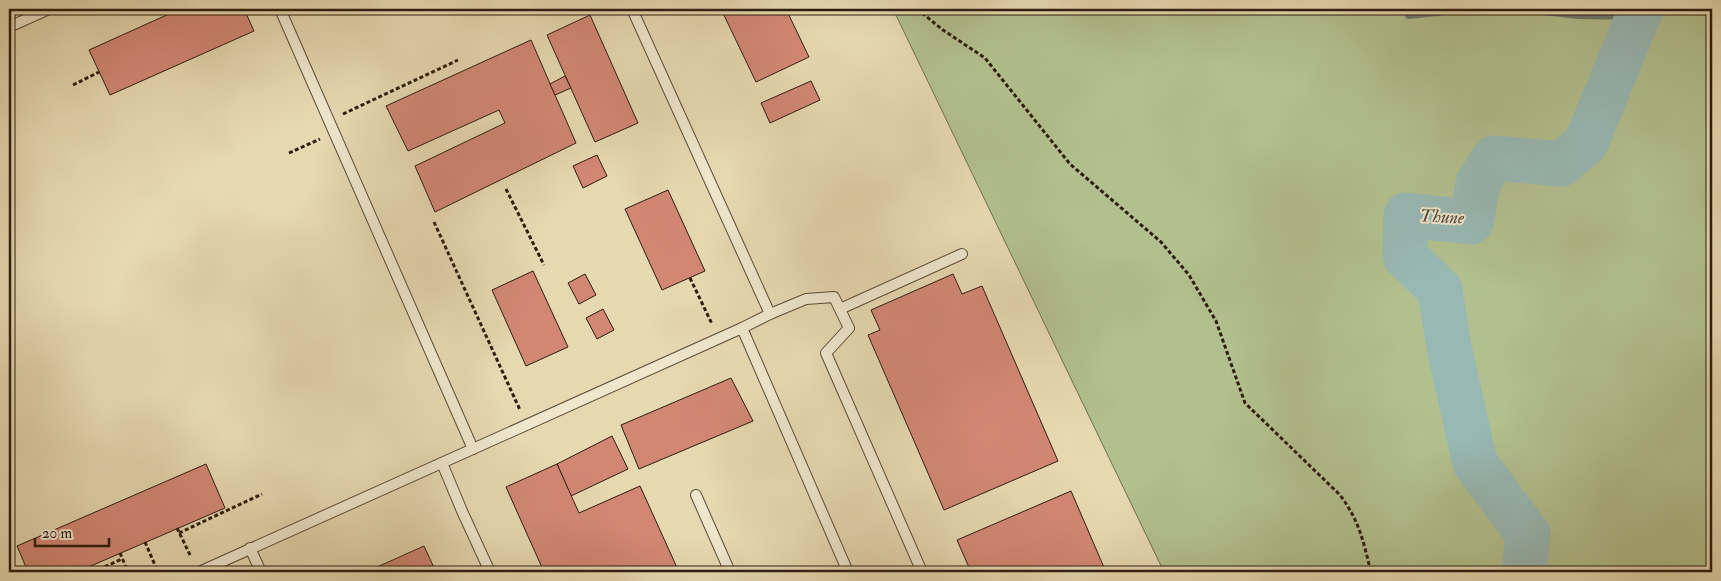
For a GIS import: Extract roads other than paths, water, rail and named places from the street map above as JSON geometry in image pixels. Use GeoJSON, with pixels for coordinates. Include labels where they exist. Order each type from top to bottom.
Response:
{"type":"FeatureCollection","features":[{"type":"Feature","properties":{"kind":"lane"},"geometry":{"type":"LineString","coordinates":[[9,27],[49,9]]}},
{"type":"Feature","properties":{"kind":"lane"},"geometry":{"type":"LineString","coordinates":[[280,9],[473,449]]}},
{"type":"Feature","properties":{"kind":"lane"},"geometry":{"type":"LineString","coordinates":[[632,9],[770,314]]}},
{"type":"Feature","properties":{"kind":"lane"},"geometry":{"type":"LineString","coordinates":[[840,309],[962,254]]}},
{"type":"Feature","properties":{"kind":"lane"},"geometry":{"type":"LineString","coordinates":[[196,568],[250,548],[770,314],[806,299],[834,297],[849,328],[826,353],[922,572]]}},
{"type":"Feature","properties":{"kind":"lane"},"geometry":{"type":"LineString","coordinates":[[742,328],[848,572]]}},
{"type":"Feature","properties":{"kind":"lane"},"geometry":{"type":"LineString","coordinates":[[442,463],[490,572]]}},
{"type":"Feature","properties":{"kind":"lane"},"geometry":{"type":"LineString","coordinates":[[696,495],[730,572]]}},
{"type":"Feature","properties":{"kind":"lane"},"geometry":{"type":"LineString","coordinates":[[250,548],[260,572]]}},
{"type":"Feature","properties":{"kind":"waterway"},"geometry":{"type":"LineString","coordinates":[[1409,15],[1464,9]]}},
{"type":"Feature","properties":{"kind":"waterway"},"geometry":{"type":"LineString","coordinates":[[1526,9],[1579,15],[1638,16]]}},
{"type":"Feature","properties":{"kind":"waterway","name":"Thune"},"geometry":{"type":"LineString","coordinates":[[1524,572],[1528,534],[1475,463],[1449,347],[1440,290],[1405,256],[1406,215],[1471,222],[1478,183],[1494,158],[1561,164],[1586,143],[1641,9]]}}]}
